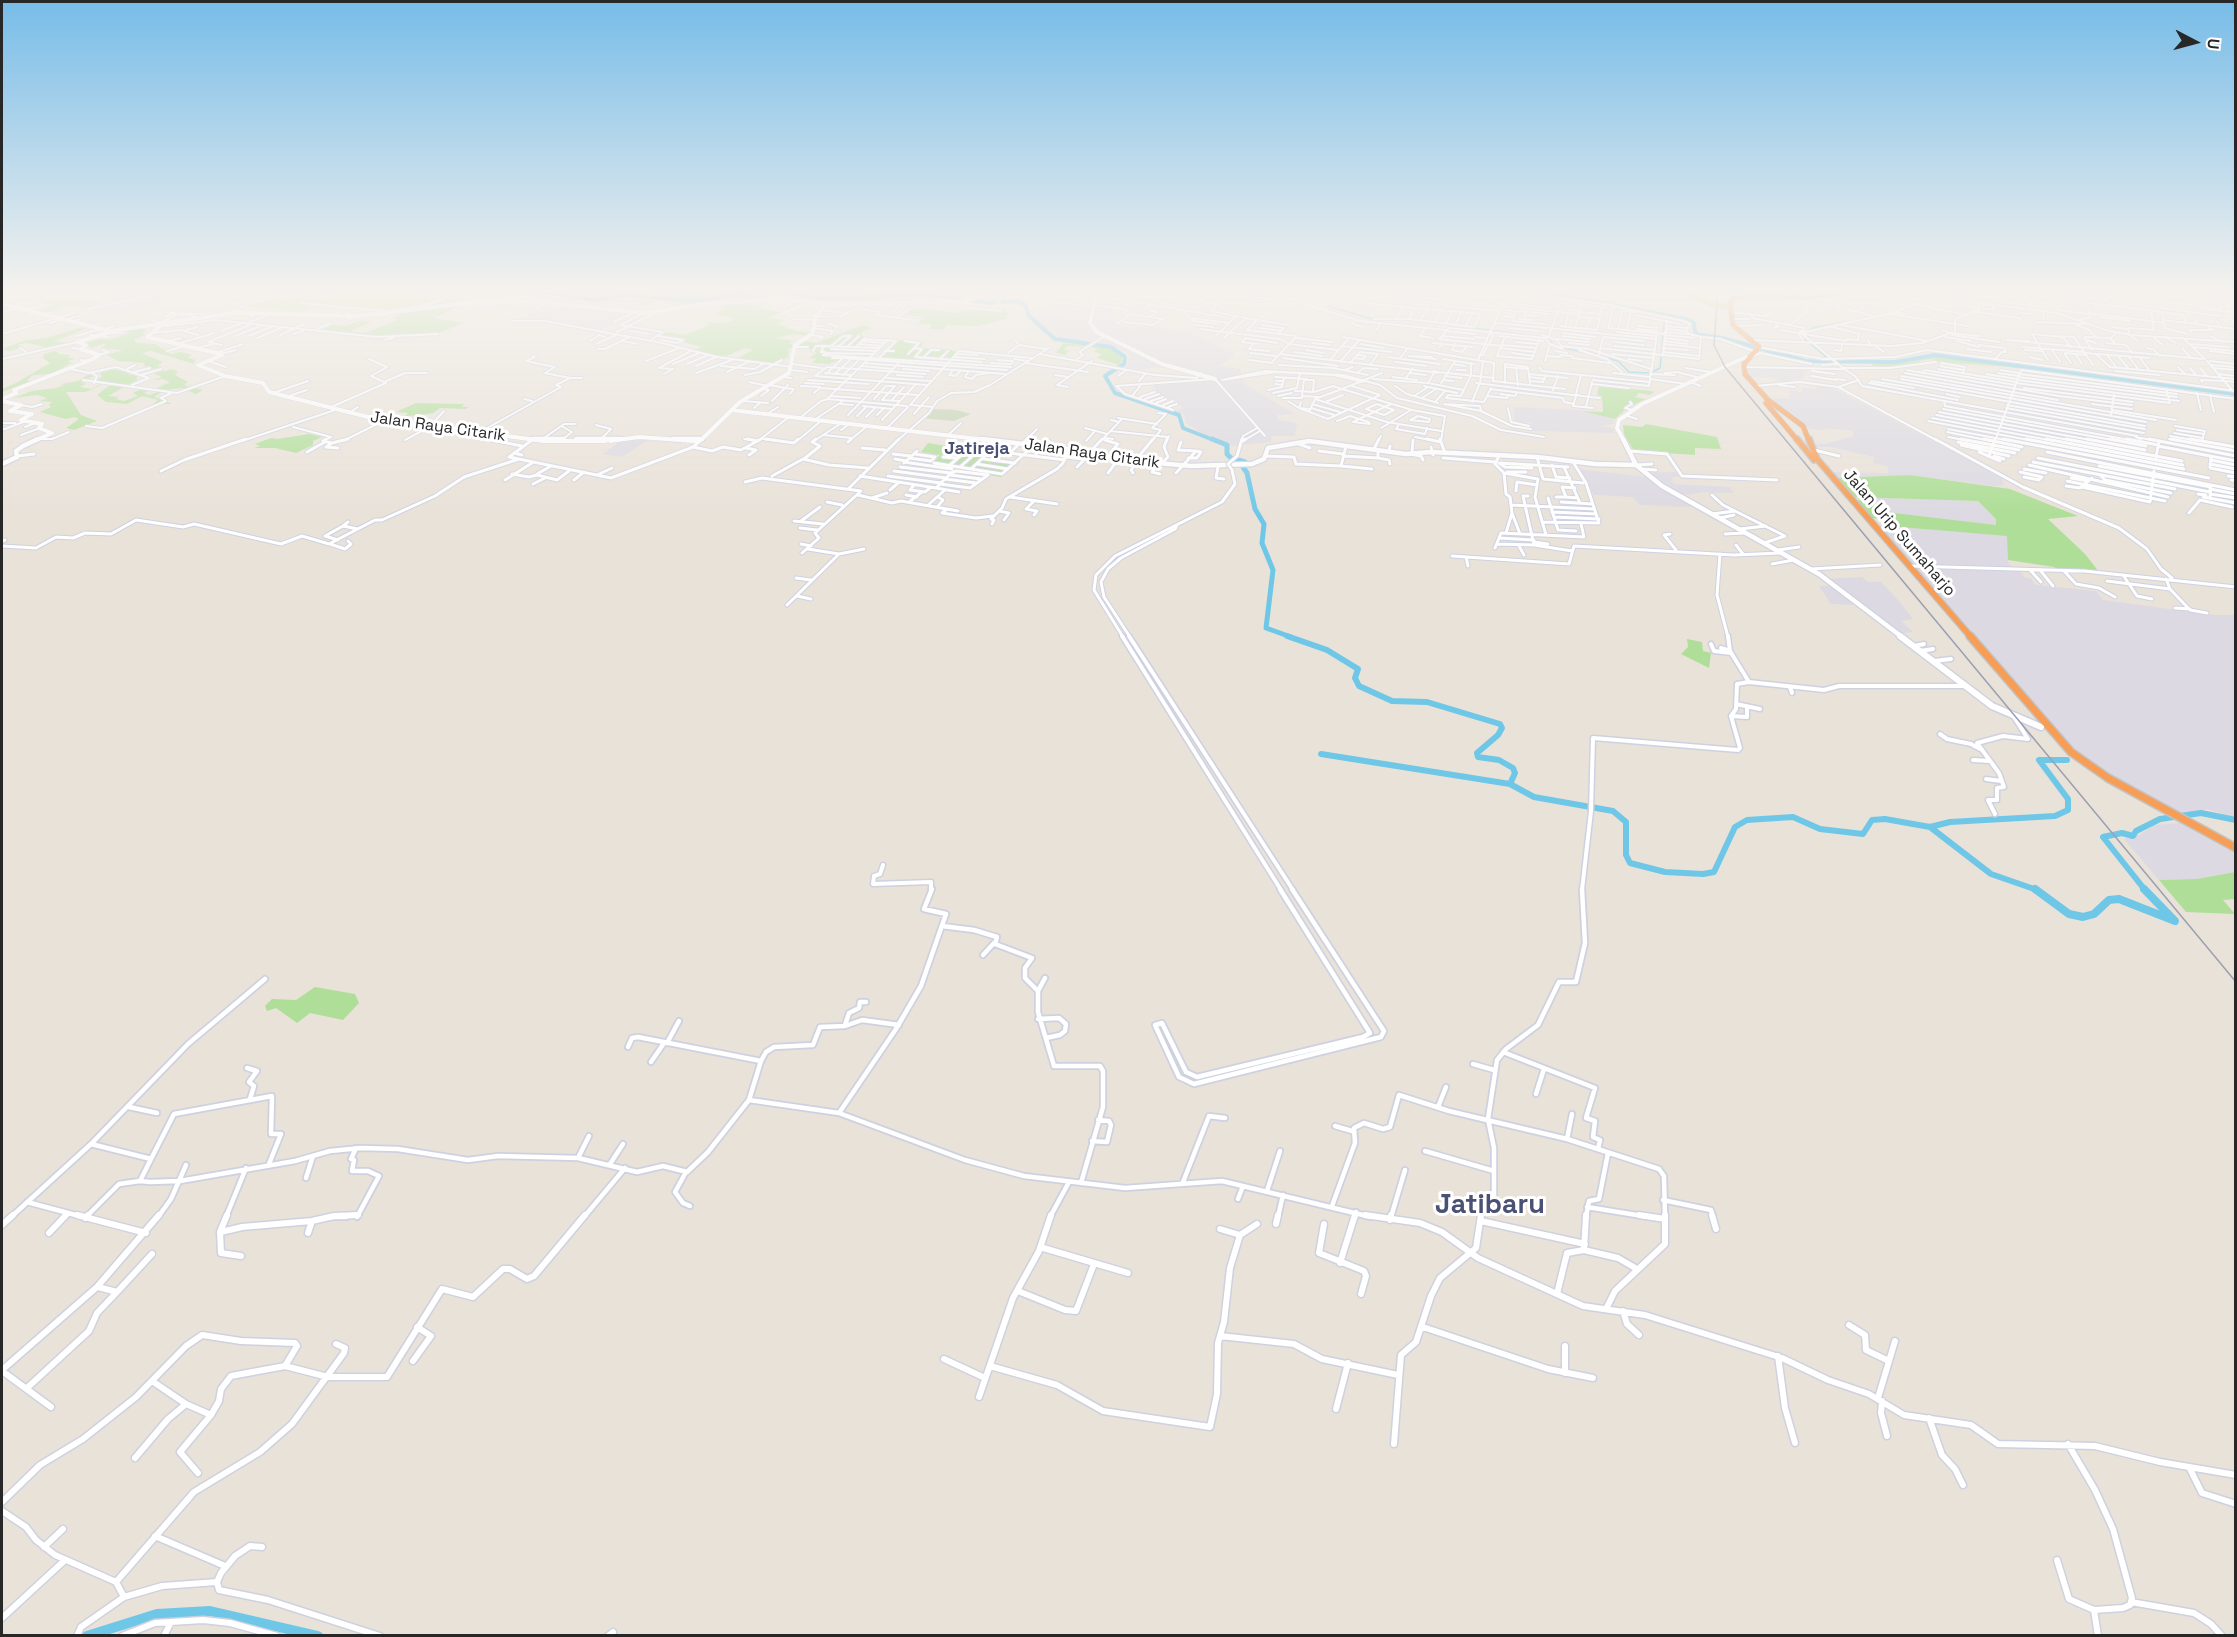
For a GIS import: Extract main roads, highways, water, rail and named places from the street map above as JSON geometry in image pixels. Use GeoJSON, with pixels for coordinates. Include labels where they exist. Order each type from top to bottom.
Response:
{"type":"FeatureCollection","features":[{"type":"Feature","properties":{"kind":"highway","name":"Jalan Urip Sumaharjo"},"geometry":{"type":"LineString","coordinates":[[1741,366],[1745,374],[1768,400],[1806,430],[1816,457],[2071,752],[2090,768],[2172,815]]}},
{"type":"Feature","properties":{"kind":"highway","name":"Jalan Urip Sumaharjo"},"geometry":{"type":"LineString","coordinates":[[1741,366],[1744,377],[2033,722],[2081,766],[2235,850]]}},
{"type":"Feature","properties":{"kind":"highway"},"geometry":{"type":"LineString","coordinates":[[1785,424],[1800,424]]}},
{"type":"Feature","properties":{"kind":"highway"},"geometry":{"type":"LineString","coordinates":[[1790,430],[1797,428],[1806,430]]}},
{"type":"Feature","properties":{"kind":"waterway"},"geometry":{"type":"LineString","coordinates":[[1123,364],[1105,376],[1115,393],[1179,415],[1183,428],[1216,441]]}},
{"type":"Feature","properties":{"kind":"waterway"},"geometry":{"type":"LineString","coordinates":[[1621,364],[1629,372],[1650,373]]}},
{"type":"Feature","properties":{"kind":"waterway"},"geometry":{"type":"LineString","coordinates":[[1652,372],[1660,368],[1660,364]]}},
{"type":"Feature","properties":{"kind":"waterway"},"geometry":{"type":"LineString","coordinates":[[2007,364],[2236,394]]}},
{"type":"Feature","properties":{"kind":"waterway"},"geometry":{"type":"LineString","coordinates":[[1212,439],[1227,445],[1227,454],[1231,458],[1245,462],[1241,464],[1247,473],[1255,509],[1264,524],[1262,543],[1273,570],[1266,628],[1291,637]]}},
{"type":"Feature","properties":{"kind":"waterway"},"geometry":{"type":"LineString","coordinates":[[1287,636],[1327,650],[1358,669],[1355,678],[1359,686],[1392,701],[1427,702],[1500,724],[1502,728],[1498,735],[1477,753],[1478,757],[1499,760],[1513,768],[1515,773],[1510,784]]}},
{"type":"Feature","properties":{"kind":"waterway"},"geometry":{"type":"LineString","coordinates":[[1321,754],[1510,784]]}},
{"type":"Feature","properties":{"kind":"waterway"},"geometry":{"type":"LineString","coordinates":[[1930,827],[1950,822],[2055,816],[2068,810],[2068,799],[2039,760],[2067,760]]}},
{"type":"Feature","properties":{"kind":"waterway"},"geometry":{"type":"LineString","coordinates":[[1510,784],[1534,797],[1613,811],[1626,822],[1626,855],[1630,863],[1665,872],[1703,874],[1714,872],[1735,827],[1747,820],[1793,817],[1820,829],[1863,834],[1872,820],[1885,819],[1930,827]]}},
{"type":"Feature","properties":{"kind":"waterway"},"geometry":{"type":"LineString","coordinates":[[2145,890],[2103,837],[2122,833],[2133,836],[2136,831],[2160,819],[2201,813],[2236,820]]}},
{"type":"Feature","properties":{"kind":"waterway"},"geometry":{"type":"LineString","coordinates":[[1930,827],[1991,874],[2036,890]]}},
{"type":"Feature","properties":{"kind":"waterway"},"geometry":{"type":"LineString","coordinates":[[2036,890],[2069,914],[2083,917],[2094,914],[2109,900],[2119,899],[2175,921],[2144,889]]}},
{"type":"Feature","properties":{"kind":"waterway"},"geometry":{"type":"LineString","coordinates":[[87,1636],[157,1614],[210,1611],[318,1636]]}},
{"type":"Feature","properties":{"kind":"railway"},"geometry":{"type":"LineString","coordinates":[[1724,364],[2236,982]]}},
{"type":"Feature","properties":{"kind":"district","name":"Jatireja"},"geometry":{"type":"Point","coordinates":[977,449]}},
{"type":"Feature","properties":{"kind":"district","name":"Jatibaru"},"geometry":{"type":"Point","coordinates":[1490,1206]}}]}
